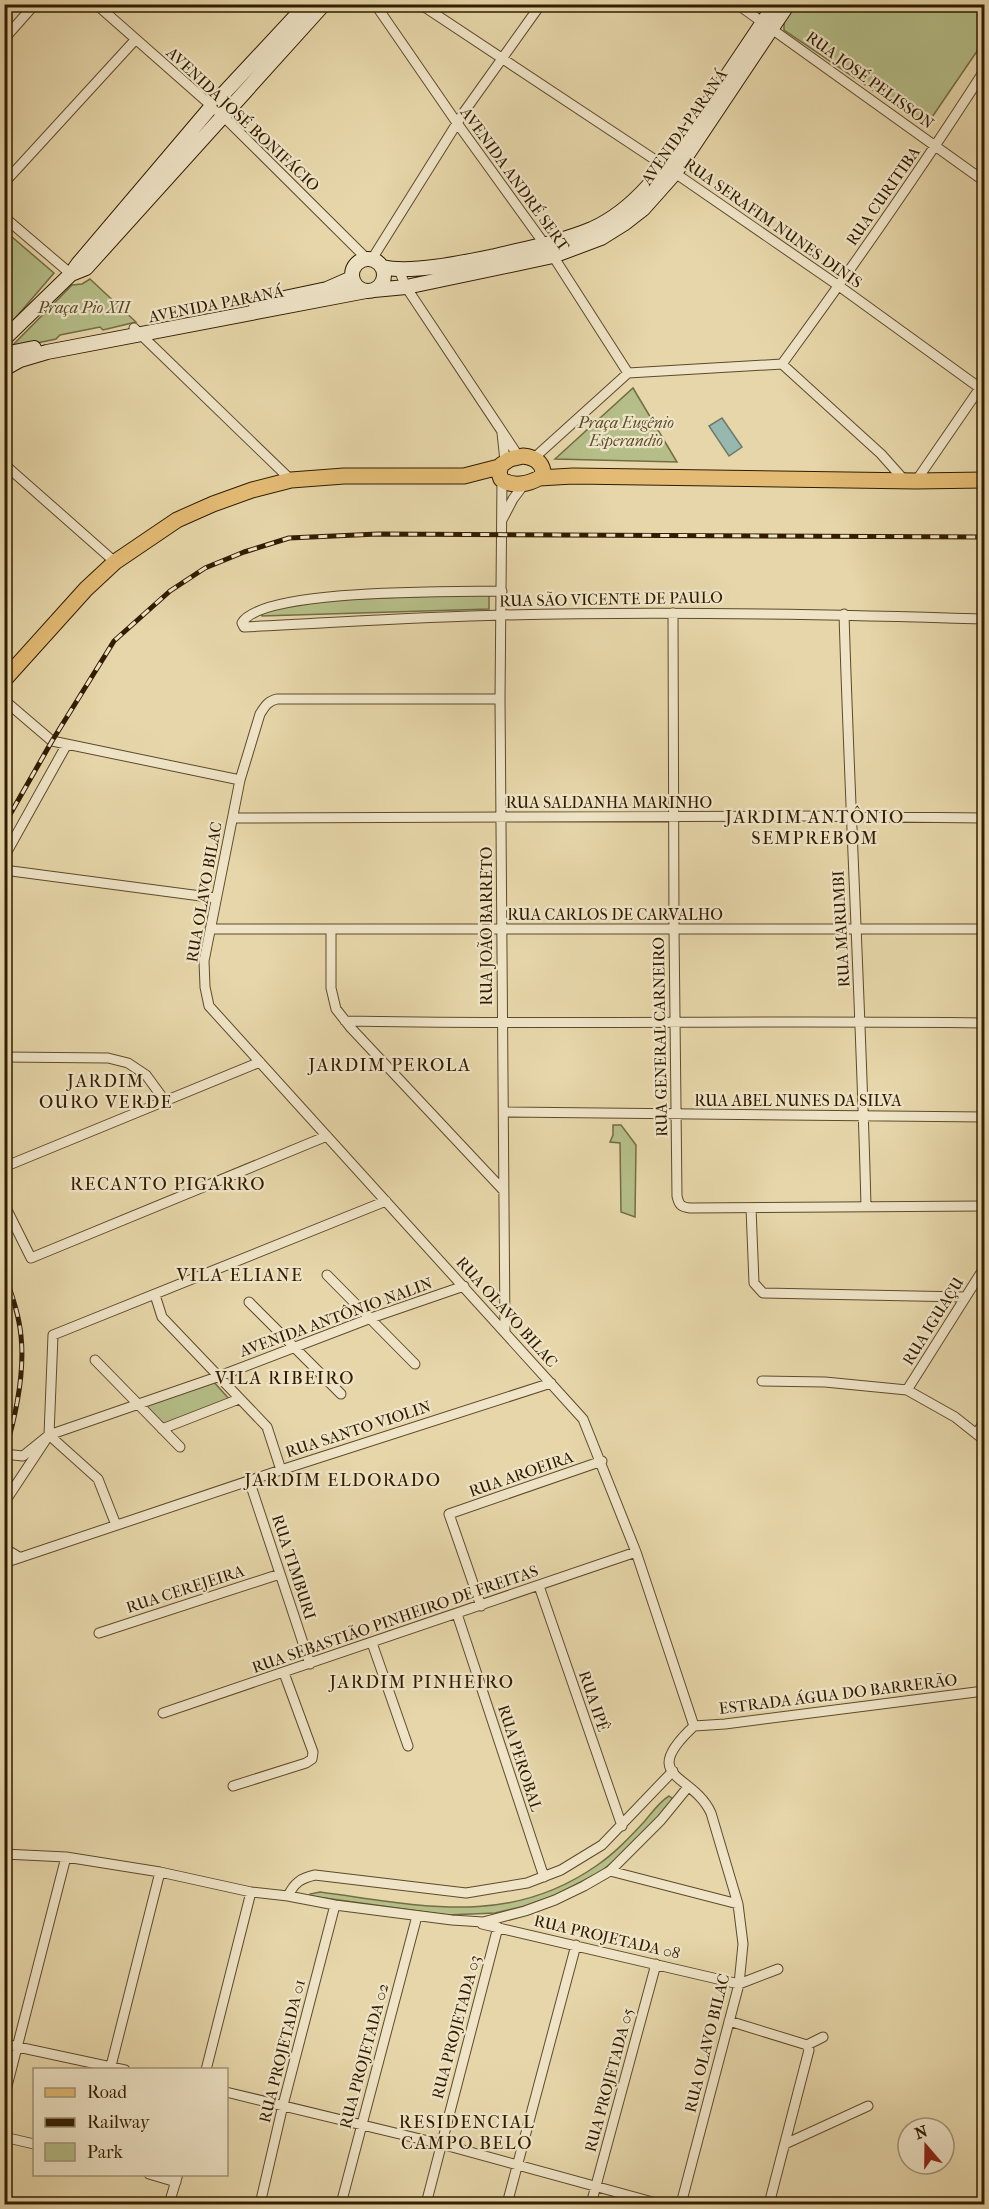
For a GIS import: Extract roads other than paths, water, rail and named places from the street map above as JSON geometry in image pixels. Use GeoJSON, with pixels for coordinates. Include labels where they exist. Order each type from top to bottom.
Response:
{"type":"FeatureCollection","features":[{"type":"Feature","properties":{"kind":"main road"},"geometry":{"type":"LineString","coordinates":[[287,35],[306,4]]}},
{"type":"Feature","properties":{"kind":"main road"},"geometry":{"type":"LineString","coordinates":[[4,339],[71,274],[86,268],[217,111],[287,35],[324,4]]}},
{"type":"Feature","properties":{"kind":"main road","name":"AVENIDA PARANÁ"},"geometry":{"type":"LineString","coordinates":[[767,25],[775,4]]}},
{"type":"Feature","properties":{"kind":"main road","name":"AVENIDA PARANÁ"},"geometry":{"type":"LineString","coordinates":[[4,354],[224,315],[406,287],[479,266],[600,238],[644,210],[767,25],[788,4]]}},
{"type":"Feature","properties":{"kind":"main road"},"geometry":{"type":"LineString","coordinates":[[359,261],[374,262],[384,275],[383,282],[370,291],[358,288],[352,278],[354,267],[359,261]]}},
{"type":"Feature","properties":{"kind":"main road","name":"AVENIDA PARANÁ"},"geometry":{"type":"LineString","coordinates":[[374,262],[399,270],[479,266]]}},
{"type":"Feature","properties":{"kind":"main road","name":"AVENIDA PARANÁ"},"geometry":{"type":"LineString","coordinates":[[224,315],[327,289],[352,278]]}},
{"type":"Feature","properties":{"kind":"main road","name":"AVENIDA PARANÁ"},"geometry":{"type":"LineString","coordinates":[[4,369],[32,356],[137,332]]}},
{"type":"Feature","properties":{"kind":"main road"},"geometry":{"type":"LineString","coordinates":[[4,680],[86,589],[115,562],[177,520],[252,490],[291,480],[335,477],[464,476],[519,470],[573,476],[984,480]]}},
{"type":"Feature","properties":{"kind":"main road"},"geometry":{"type":"LineString","coordinates":[[4,662],[32,648]]}},
{"type":"Feature","properties":{"kind":"street"},"geometry":{"type":"LineString","coordinates":[[4,39],[35,4]]}},
{"type":"Feature","properties":{"kind":"street","name":"AVENIDA JOSÉ BONIFÁCIO"},"geometry":{"type":"LineString","coordinates":[[96,4],[217,111],[374,262]]}},
{"type":"Feature","properties":{"kind":"street","name":"RUA SERAFIM NUNES DINIS"},"geometry":{"type":"LineString","coordinates":[[420,4],[501,60],[670,170],[983,387]]}},
{"type":"Feature","properties":{"kind":"street"},"geometry":{"type":"LineString","coordinates":[[374,262],[457,123],[542,4]]}},
{"type":"Feature","properties":{"kind":"street","name":"RUA JOSÉ PELISSON"},"geometry":{"type":"LineString","coordinates":[[737,4],[984,181]]}},
{"type":"Feature","properties":{"kind":"street","name":"AVENIDA ANDRÉ SERT"},"geometry":{"type":"LineString","coordinates":[[376,5],[457,123],[549,250],[628,373]]}},
{"type":"Feature","properties":{"kind":"street"},"geometry":{"type":"LineString","coordinates":[[4,183],[136,39]]}},
{"type":"Feature","properties":{"kind":"street","name":"RUA CURITIBA"},"geometry":{"type":"LineString","coordinates":[[782,363],[839,286],[936,146],[984,71]]}},
{"type":"Feature","properties":{"kind":"street"},"geometry":{"type":"LineString","coordinates":[[4,217],[71,274]]}},
{"type":"Feature","properties":{"kind":"street"},"geometry":{"type":"LineString","coordinates":[[399,270],[406,287],[502,431],[519,470],[513,499],[501,522]]}},
{"type":"Feature","properties":{"kind":"street"},"geometry":{"type":"LineString","coordinates":[[137,332],[291,480]]}},
{"type":"Feature","properties":{"kind":"street"},"geometry":{"type":"LineString","coordinates":[[519,470],[628,373],[782,363],[910,481],[983,387]]}},
{"type":"Feature","properties":{"kind":"street","name":"RUA JOÃO BARRETO"},"geometry":{"type":"LineString","coordinates":[[502,431],[519,470],[501,522],[501,929],[505,1331]]}},
{"type":"Feature","properties":{"kind":"street"},"geometry":{"type":"LineString","coordinates":[[4,464],[115,562]]}},
{"type":"Feature","properties":{"kind":"street","name":"RUA SÃO VICENTE DE PAULO"},"geometry":{"type":"LineString","coordinates":[[502,591],[319,597],[276,605],[248,616],[242,622],[244,627],[501,615],[673,613],[844,614],[984,619]]}},
{"type":"Feature","properties":{"kind":"street","name":"RUA GENERAL CARNEIRO"},"geometry":{"type":"LineString","coordinates":[[673,613],[677,1196],[682,1207],[751,1208]]}},
{"type":"Feature","properties":{"kind":"street","name":"RUA MARUMBI"},"geometry":{"type":"LineString","coordinates":[[844,614],[850,816],[861,1021],[866,1206]]}},
{"type":"Feature","properties":{"kind":"street","name":"RUA OLAVO BILAC"},"geometry":{"type":"LineString","coordinates":[[500,699],[284,698],[270,700],[260,714],[240,780],[204,961],[205,987],[210,1006],[583,1419],[602,1461],[636,1551],[694,1726]]}},
{"type":"Feature","properties":{"kind":"street"},"geometry":{"type":"LineString","coordinates":[[4,700],[52,741],[240,780]]}},
{"type":"Feature","properties":{"kind":"street"},"geometry":{"type":"LineString","coordinates":[[4,857],[67,744]]}},
{"type":"Feature","properties":{"kind":"street","name":"RUA SALDANHA MARINHO"},"geometry":{"type":"LineString","coordinates":[[233,818],[850,816],[984,818]]}},
{"type":"Feature","properties":{"kind":"street"},"geometry":{"type":"LineString","coordinates":[[4,870],[216,898]]}},
{"type":"Feature","properties":{"kind":"street","name":"RUA CARLOS DE CARVALHO"},"geometry":{"type":"LineString","coordinates":[[210,929],[984,929]]}},
{"type":"Feature","properties":{"kind":"street"},"geometry":{"type":"LineString","coordinates":[[331,929],[331,988],[336,1009],[504,1191]]}},
{"type":"Feature","properties":{"kind":"street"},"geometry":{"type":"LineString","coordinates":[[345,1021],[502,1024],[861,1021],[984,1023]]}},
{"type":"Feature","properties":{"kind":"street"},"geometry":{"type":"LineString","coordinates":[[4,1057],[108,1058],[128,1063],[146,1075],[165,1101]]}},
{"type":"Feature","properties":{"kind":"street"},"geometry":{"type":"LineString","coordinates":[[4,1167],[260,1062]]}},
{"type":"Feature","properties":{"kind":"street","name":"RUA ABEL NUNES DA SILVA"},"geometry":{"type":"LineString","coordinates":[[504,1112],[984,1117]]}},
{"type":"Feature","properties":{"kind":"street"},"geometry":{"type":"LineString","coordinates":[[4,1204],[31,1258],[327,1136]]}},
{"type":"Feature","properties":{"kind":"street"},"geometry":{"type":"LineString","coordinates":[[4,1503],[49,1435],[53,1335],[386,1201]]}},
{"type":"Feature","properties":{"kind":"street"},"geometry":{"type":"LineString","coordinates":[[965,1297],[763,1293],[754,1283],[751,1208],[984,1206]]}},
{"type":"Feature","properties":{"kind":"street","name":"RUA IGUAÇU"},"geometry":{"type":"LineString","coordinates":[[907,1390],[984,1268]]}},
{"type":"Feature","properties":{"kind":"street"},"geometry":{"type":"LineString","coordinates":[[327,1275],[415,1364]]}},
{"type":"Feature","properties":{"kind":"street","name":"AVENIDA ANTÔNIO NALIN"},"geometry":{"type":"LineString","coordinates":[[23,1456],[49,1435],[217,1377],[371,1318],[464,1286]]}},
{"type":"Feature","properties":{"kind":"street"},"geometry":{"type":"LineString","coordinates":[[155,1295],[162,1317],[267,1427],[281,1470]]}},
{"type":"Feature","properties":{"kind":"street"},"geometry":{"type":"LineString","coordinates":[[249,1302],[341,1394]]}},
{"type":"Feature","properties":{"kind":"street"},"geometry":{"type":"LineString","coordinates":[[95,1360],[180,1447]]}},
{"type":"Feature","properties":{"kind":"street"},"geometry":{"type":"LineString","coordinates":[[762,1381],[825,1382],[907,1390],[938,1406],[981,1437],[984,1422]]}},
{"type":"Feature","properties":{"kind":"street","name":"RUA SANTO VIOLIN"},"geometry":{"type":"LineString","coordinates":[[4,1563],[249,1480],[551,1383]]}},
{"type":"Feature","properties":{"kind":"street"},"geometry":{"type":"LineString","coordinates":[[162,1429],[239,1399]]}},
{"type":"Feature","properties":{"kind":"street"},"geometry":{"type":"LineString","coordinates":[[49,1435],[98,1479],[116,1525]]}},
{"type":"Feature","properties":{"kind":"street"},"geometry":{"type":"LineString","coordinates":[[4,1454],[23,1456],[23,1476]]}},
{"type":"Feature","properties":{"kind":"street","name":"RUA AROEIRA"},"geometry":{"type":"LineString","coordinates":[[481,1606],[449,1514],[602,1461]]}},
{"type":"Feature","properties":{"kind":"street","name":"RUA TIMBURI"},"geometry":{"type":"LineString","coordinates":[[249,1480],[310,1664]]}},
{"type":"Feature","properties":{"kind":"street"},"geometry":{"type":"LineString","coordinates":[[4,1548],[20,1557]]}},
{"type":"Feature","properties":{"kind":"street","name":"RUA SEBASTIÃO PINHEIRO DE FREITAS"},"geometry":{"type":"LineString","coordinates":[[163,1713],[481,1606],[636,1551]]}},
{"type":"Feature","properties":{"kind":"street","name":"RUA CEREJEIRA"},"geometry":{"type":"LineString","coordinates":[[99,1633],[280,1574]]}},
{"type":"Feature","properties":{"kind":"street","name":"RUA IPÊ"},"geometry":{"type":"LineString","coordinates":[[539,1586],[622,1826]]}},
{"type":"Feature","properties":{"kind":"street","name":"RUA PEROBAL"},"geometry":{"type":"LineString","coordinates":[[457,1614],[544,1877]]}},
{"type":"Feature","properties":{"kind":"street"},"geometry":{"type":"LineString","coordinates":[[372,1643],[408,1746]]}},
{"type":"Feature","properties":{"kind":"street"},"geometry":{"type":"LineString","coordinates":[[233,1786],[306,1763],[312,1759],[313,1752],[284,1673]]}},
{"type":"Feature","properties":{"kind":"street","name":"ESTRADA ÁGUA DO BARRERÃO"},"geometry":{"type":"LineString","coordinates":[[694,1726],[748,1722],[984,1691]]}},
{"type":"Feature","properties":{"kind":"street"},"geometry":{"type":"LineString","coordinates":[[288,1896],[293,1885],[315,1875],[466,1893],[527,1883],[544,1877],[602,1845],[622,1826],[673,1772],[670,1760],[673,1748],[694,1726]]}},
{"type":"Feature","properties":{"kind":"street","name":"RUA OLAVO BILAC"},"geometry":{"type":"LineString","coordinates":[[673,1772],[679,1781],[707,1805],[738,1904],[743,1944],[739,1984],[681,2205]]}},
{"type":"Feature","properties":{"kind":"street"},"geometry":{"type":"LineString","coordinates":[[4,1854],[66,1857],[160,1872],[250,1892],[468,1922],[496,1919],[525,1911],[584,1887],[610,1871],[662,1820],[688,1787]]}},
{"type":"Feature","properties":{"kind":"street"},"geometry":{"type":"LineString","coordinates":[[4,2098],[66,1857]]}},
{"type":"Feature","properties":{"kind":"street"},"geometry":{"type":"LineString","coordinates":[[610,1871],[738,1904]]}},
{"type":"Feature","properties":{"kind":"street"},"geometry":{"type":"LineString","coordinates":[[111,2066],[160,1872]]}},
{"type":"Feature","properties":{"kind":"street"},"geometry":{"type":"LineString","coordinates":[[206,2068],[250,1892]]}},
{"type":"Feature","properties":{"kind":"street","name":"RUA PROJETADA 01"},"geometry":{"type":"LineString","coordinates":[[260,2205],[283,2105],[335,1905]]}},
{"type":"Feature","properties":{"kind":"street","name":"RUA PROJETADA 02"},"geometry":{"type":"LineString","coordinates":[[341,2205],[417,1916]]}},
{"type":"Feature","properties":{"kind":"street","name":"RUA PROJETADA 08"},"geometry":{"type":"LineString","coordinates":[[468,1922],[498,1927],[739,1984]]}},
{"type":"Feature","properties":{"kind":"street","name":"RUA PROJETADA 03"},"geometry":{"type":"LineString","coordinates":[[426,2205],[498,1927]]}},
{"type":"Feature","properties":{"kind":"street"},"geometry":{"type":"LineString","coordinates":[[507,2205],[576,1945]]}},
{"type":"Feature","properties":{"kind":"street","name":"RUA PROJETADA 05"},"geometry":{"type":"LineString","coordinates":[[591,2205],[656,1964]]}},
{"type":"Feature","properties":{"kind":"street"},"geometry":{"type":"LineString","coordinates":[[739,1984],[778,1969]]}},
{"type":"Feature","properties":{"kind":"street"},"geometry":{"type":"LineString","coordinates":[[729,2021],[807,2044],[823,2037]]}},
{"type":"Feature","properties":{"kind":"street"},"geometry":{"type":"LineString","coordinates":[[4,2044],[118,2068]]}},
{"type":"Feature","properties":{"kind":"street"},"geometry":{"type":"LineString","coordinates":[[769,2205],[809,2050],[807,2044]]}},
{"type":"Feature","properties":{"kind":"street"},"geometry":{"type":"LineString","coordinates":[[228,2092],[362,2123],[660,2205]]}},
{"type":"Feature","properties":{"kind":"street"},"geometry":{"type":"LineString","coordinates":[[785,2144],[868,2106]]}},
{"type":"Feature","properties":{"kind":"street"},"geometry":{"type":"LineString","coordinates":[[4,2136],[33,2144]]}},
{"type":"Feature","properties":{"kind":"street"},"geometry":{"type":"LineString","coordinates":[[158,2176],[177,2178],[169,2205]]}},
{"type":"Feature","properties":{"kind":"water"},"geometry":{"type":"Polygon","coordinates":[[[722,418],[742,447],[729,456],[709,426],[722,418]]]}},
{"type":"Feature","properties":{"kind":"railway"},"geometry":{"type":"LineString","coordinates":[[4,825],[52,741],[114,641],[170,591],[205,568],[244,552],[289,538],[378,534],[984,537]]}},
{"type":"Feature","properties":{"kind":"railway"},"geometry":{"type":"LineString","coordinates":[[4,1274],[17,1312],[22,1351],[18,1396],[4,1455]]}},
{"type":"Feature","properties":{"kind":"district","name":"JARDIM ANTÔNIO SEMPREBOM"},"geometry":{"type":"Point","coordinates":[815,827]}},
{"type":"Feature","properties":{"kind":"district","name":"JARDIM PEROLA"},"geometry":{"type":"Point","coordinates":[390,1065]}},
{"type":"Feature","properties":{"kind":"district","name":"JARDIM OURO VERDE"},"geometry":{"type":"Point","coordinates":[106,1091]}},
{"type":"Feature","properties":{"kind":"district","name":"RECANTO PIGARRO"},"geometry":{"type":"Point","coordinates":[168,1184]}},
{"type":"Feature","properties":{"kind":"district","name":"VILA ELIANE"},"geometry":{"type":"Point","coordinates":[240,1275]}},
{"type":"Feature","properties":{"kind":"district","name":"VILA RIBEIRO"},"geometry":{"type":"Point","coordinates":[285,1378]}},
{"type":"Feature","properties":{"kind":"district","name":"JARDIM ELDORADO"},"geometry":{"type":"Point","coordinates":[343,1480]}},
{"type":"Feature","properties":{"kind":"district","name":"JARDIM PINHEIRO"},"geometry":{"type":"Point","coordinates":[422,1682]}},
{"type":"Feature","properties":{"kind":"district","name":"RESIDENCIAL CAMPO BELO"},"geometry":{"type":"Point","coordinates":[467,2132]}},
{"type":"Feature","properties":{"kind":"park label","name":"Praça Pio XII"},"geometry":{"type":"Point","coordinates":[84,307]}},
{"type":"Feature","properties":{"kind":"park label","name":"Praça Eugênio Esperandio"},"geometry":{"type":"Point","coordinates":[626,431]}}]}
